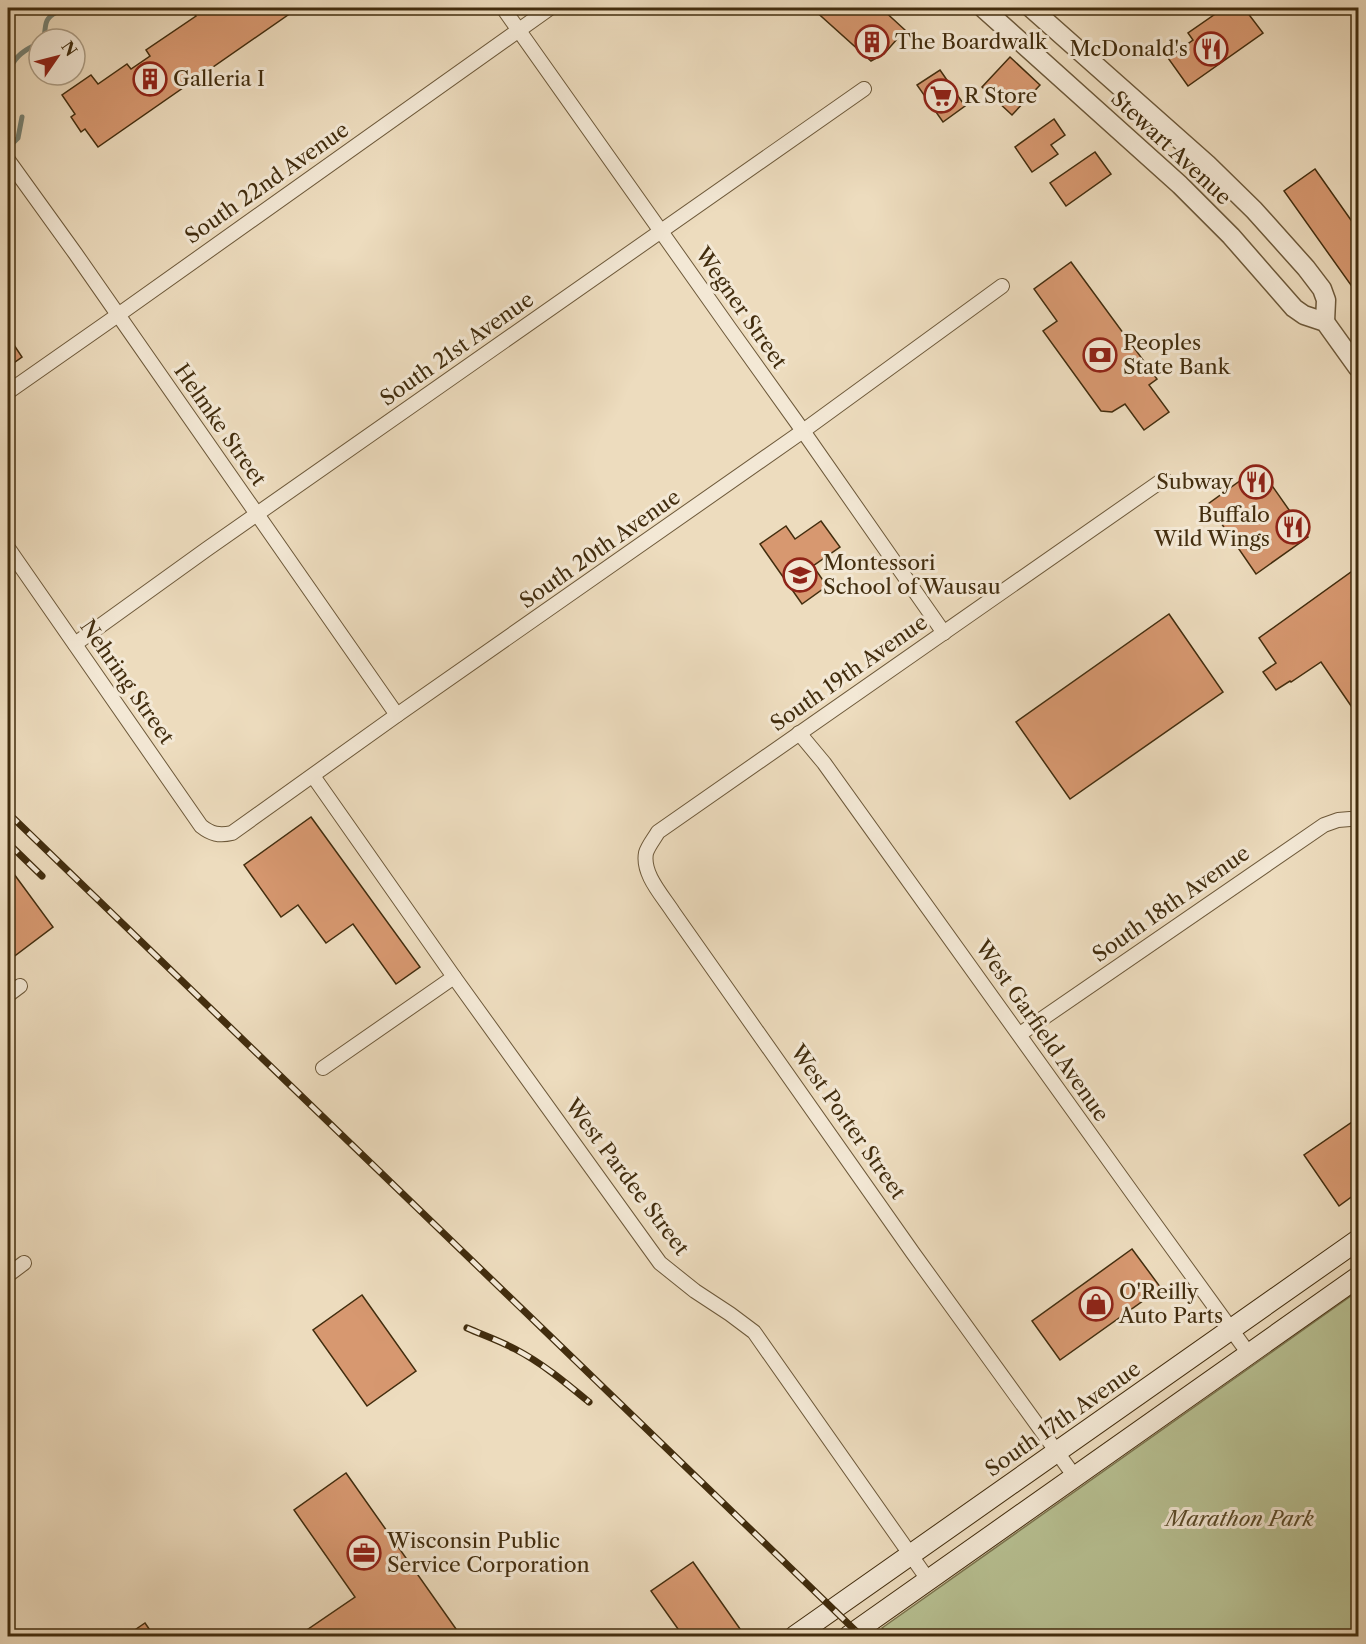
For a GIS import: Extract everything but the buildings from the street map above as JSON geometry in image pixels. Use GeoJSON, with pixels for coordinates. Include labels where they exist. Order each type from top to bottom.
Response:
{"type":"FeatureCollection","features":[{"type":"Feature","properties":{"kind":"main road","name":"South 17th Avenue"},"geometry":{"type":"LineString","coordinates":[[795,1636],[1359,1240]]}},
{"type":"Feature","properties":{"kind":"main road"},"geometry":{"type":"LineString","coordinates":[[849,1636],[1359,1277]]}},
{"type":"Feature","properties":{"kind":"street","name":"Wegner Street"},"geometry":{"type":"LineString","coordinates":[[503,8],[944,633]]}},
{"type":"Feature","properties":{"kind":"street","name":"South 22nd Avenue"},"geometry":{"type":"LineString","coordinates":[[8,392],[550,8]]}},
{"type":"Feature","properties":{"kind":"street","name":"Stewart Avenue"},"geometry":{"type":"LineString","coordinates":[[982,8],[1180,185],[1231,236],[1294,308],[1307,317],[1325,322],[1326,300],[1322,289],[1254,210],[1207,164],[1031,8]]}},
{"type":"Feature","properties":{"kind":"street","name":"South 21st Avenue"},"geometry":{"type":"LineString","coordinates":[[75,644],[864,89]]}},
{"type":"Feature","properties":{"kind":"street","name":"Helmke Street"},"geometry":{"type":"LineString","coordinates":[[8,160],[398,715]]}},
{"type":"Feature","properties":{"kind":"street","name":"South 20th Avenue"},"geometry":{"type":"LineString","coordinates":[[216,834],[232,833],[242,828],[398,715],[803,431],[1002,286]]}},
{"type":"Feature","properties":{"kind":"street"},"geometry":{"type":"LineString","coordinates":[[1325,322],[1359,368]]}},
{"type":"Feature","properties":{"kind":"street","name":"South 19th Avenue"},"geometry":{"type":"LineString","coordinates":[[705,799],[1164,478]]}},
{"type":"Feature","properties":{"kind":"street","name":"Nehring Street"},"geometry":{"type":"LineString","coordinates":[[8,548],[201,826],[208,832],[216,834]]}},
{"type":"Feature","properties":{"kind":"street","name":"West Garfield Avenue"},"geometry":{"type":"LineString","coordinates":[[799,733],[824,763],[1249,1354]]}},
{"type":"Feature","properties":{"kind":"street","name":"West Pardee Street"},"geometry":{"type":"LineString","coordinates":[[313,776],[454,977],[660,1263],[695,1292],[754,1332],[929,1581]]}},
{"type":"Feature","properties":{"kind":"street","name":"West Porter Street"},"geometry":{"type":"LineString","coordinates":[[705,799],[657,832],[647,849],[647,873],[907,1244],[1075,1477]]}},
{"type":"Feature","properties":{"kind":"street","name":"South 18th Avenue"},"geometry":{"type":"LineString","coordinates":[[1020,1034],[1324,825],[1350,819]]}},
{"type":"Feature","properties":{"kind":"street"},"geometry":{"type":"LineString","coordinates":[[322,1068],[454,977]]}},
{"type":"Feature","properties":{"kind":"street"},"geometry":{"type":"LineString","coordinates":[[8,994],[20,986]]}},
{"type":"Feature","properties":{"kind":"street"},"geometry":{"type":"LineString","coordinates":[[8,1275],[24,1263]]}},
{"type":"Feature","properties":{"kind":"green space","name":"Marathon Park"},"geometry":{"type":"Polygon","coordinates":[[[1358,1291],[1358,1636],[891,1636],[882,1628],[1358,1291]]]}},
{"type":"Feature","properties":{"kind":"waterway"},"geometry":{"type":"LineString","coordinates":[[45,27],[48,19],[66,8]]}},
{"type":"Feature","properties":{"kind":"waterway"},"geometry":{"type":"LineString","coordinates":[[13,63],[27,50]]}},
{"type":"Feature","properties":{"kind":"waterway"},"geometry":{"type":"LineString","coordinates":[[14,142],[18,138],[22,117]]}},
{"type":"Feature","properties":{"kind":"railway"},"geometry":{"type":"LineString","coordinates":[[8,813],[861,1636]]}},
{"type":"Feature","properties":{"kind":"railway"},"geometry":{"type":"LineString","coordinates":[[8,843],[42,876]]}},
{"type":"Feature","properties":{"kind":"railway"},"geometry":{"type":"LineString","coordinates":[[467,1328],[525,1355],[589,1402]]}},
{"type":"Feature","properties":{"kind":"place","name":"The Boardwalk"},"geometry":{"type":"Point","coordinates":[872,42]}},
{"type":"Feature","properties":{"kind":"place","name":"McDonald's"},"geometry":{"type":"Point","coordinates":[1211,49]}},
{"type":"Feature","properties":{"kind":"place","name":"Galleria I"},"geometry":{"type":"Point","coordinates":[150,79]}},
{"type":"Feature","properties":{"kind":"place","name":"R Store"},"geometry":{"type":"Point","coordinates":[941,96]}},
{"type":"Feature","properties":{"kind":"place","name":"Peoples State Bank"},"geometry":{"type":"Point","coordinates":[1100,355]}},
{"type":"Feature","properties":{"kind":"place","name":"Subway"},"geometry":{"type":"Point","coordinates":[1256,482]}},
{"type":"Feature","properties":{"kind":"place","name":"Buffalo Wild Wings"},"geometry":{"type":"Point","coordinates":[1293,527]}},
{"type":"Feature","properties":{"kind":"place","name":"Montessori School of Wausau"},"geometry":{"type":"Point","coordinates":[800,575]}},
{"type":"Feature","properties":{"kind":"place","name":"O'Reilly Auto Parts"},"geometry":{"type":"Point","coordinates":[1096,1304]}},
{"type":"Feature","properties":{"kind":"place","name":"Wisconsin Public Service Corporation"},"geometry":{"type":"Point","coordinates":[364,1553]}}]}
